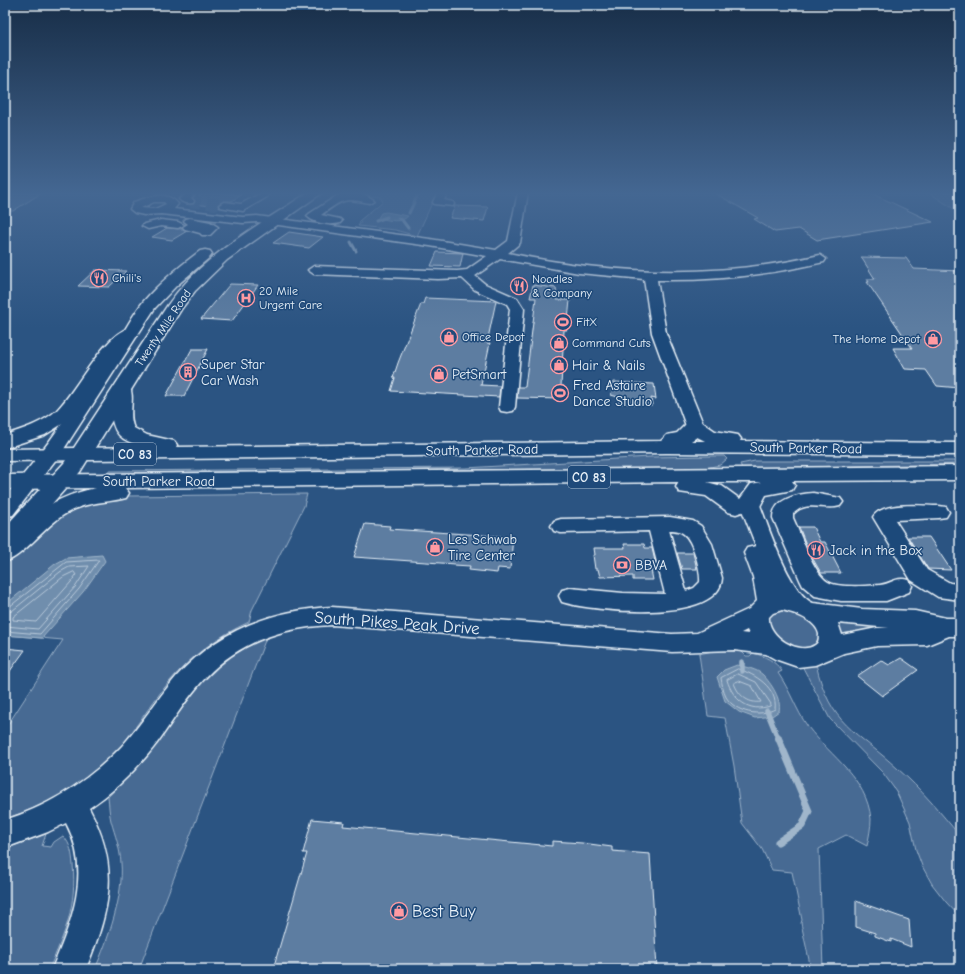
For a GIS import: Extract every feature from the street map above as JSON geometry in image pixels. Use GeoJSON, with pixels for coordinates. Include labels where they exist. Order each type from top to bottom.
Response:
{"type":"FeatureCollection","features":[{"type":"Feature","properties":{"kind":"main road","name":"Twenty Mile Road"},"geometry":{"type":"LineString","coordinates":[[5,510],[30,482],[51,455],[126,342],[130,333],[150,306],[179,275],[230,237]]}},
{"type":"Feature","properties":{"kind":"main road","name":"Twenty Mile Road"},"geometry":{"type":"LineString","coordinates":[[5,542],[60,482],[81,454],[175,306],[187,291],[219,260],[252,237]]}},
{"type":"Feature","properties":{"kind":"main road"},"geometry":{"type":"LineString","coordinates":[[5,442],[38,431],[63,415],[112,349],[130,333]]}},
{"type":"Feature","properties":{"kind":"main road"},"geometry":{"type":"LineString","coordinates":[[122,390],[120,421],[124,429],[131,435],[160,444],[220,453]]}},
{"type":"Feature","properties":{"kind":"main road","name":"CO 83"},"geometry":{"type":"LineString","coordinates":[[667,447],[674,439],[682,439],[690,433],[695,426],[709,436],[732,438],[758,447]]}},
{"type":"Feature","properties":{"kind":"main road","name":"South Parker Road"},"geometry":{"type":"LineString","coordinates":[[5,455],[667,447],[960,449]]}},
{"type":"Feature","properties":{"kind":"main road"},"geometry":{"type":"LineString","coordinates":[[743,506],[724,476],[727,467],[734,462],[747,458],[888,449]]}},
{"type":"Feature","properties":{"kind":"main road"},"geometry":{"type":"LineString","coordinates":[[743,506],[754,493],[759,489],[766,487],[950,473]]}},
{"type":"Feature","properties":{"kind":"main road","name":"South Parker Road"},"geometry":{"type":"LineString","coordinates":[[5,482],[950,473]]}},
{"type":"Feature","properties":{"kind":"main road"},"geometry":{"type":"LineString","coordinates":[[455,478],[498,489],[700,487],[719,493],[743,506]]}},
{"type":"Feature","properties":{"kind":"main road"},"geometry":{"type":"LineString","coordinates":[[5,554],[40,520],[53,511],[70,503],[85,497],[109,493],[159,492],[190,480]]}},
{"type":"Feature","properties":{"kind":"street"},"geometry":{"type":"LineString","coordinates":[[390,237],[454,246],[576,269],[650,274],[736,273],[784,267],[820,259]]}},
{"type":"Feature","properties":{"kind":"street"},"geometry":{"type":"LineString","coordinates":[[314,270],[438,275],[466,274],[476,271],[498,255],[514,243],[515,237]]}},
{"type":"Feature","properties":{"kind":"street"},"geometry":{"type":"LineString","coordinates":[[466,274],[480,287],[512,301],[517,309],[507,407]]}},
{"type":"Feature","properties":{"kind":"street"},"geometry":{"type":"LineString","coordinates":[[650,274],[658,333],[695,426]]}},
{"type":"Feature","properties":{"kind":"street"},"geometry":{"type":"LineString","coordinates":[[833,502],[821,500],[799,501],[790,504],[783,513],[783,518],[811,580],[823,590],[841,593],[886,593],[901,586]]}},
{"type":"Feature","properties":{"kind":"street"},"geometry":{"type":"LineString","coordinates":[[743,506],[777,574],[805,608],[822,620],[829,631],[830,641],[825,650]]}},
{"type":"Feature","properties":{"kind":"street"},"geometry":{"type":"LineString","coordinates":[[743,506],[764,577],[763,610],[756,622],[757,630],[769,645],[780,652],[801,657],[819,654],[841,644],[877,637],[927,636],[953,627]]}},
{"type":"Feature","properties":{"kind":"street"},"geometry":{"type":"LineString","coordinates":[[939,512],[892,513],[884,517],[920,575],[946,591],[960,592]]}},
{"type":"Feature","properties":{"kind":"street"},"geometry":{"type":"LineString","coordinates":[[657,524],[678,601]]}},
{"type":"Feature","properties":{"kind":"street"},"geometry":{"type":"LineString","coordinates":[[561,526],[657,524],[680,525],[692,529],[699,538],[711,578],[710,585],[703,593],[690,599],[678,601],[647,603],[570,596]]}},
{"type":"Feature","properties":{"kind":"street"},"geometry":{"type":"LineString","coordinates":[[763,610],[782,602],[805,608],[862,618],[915,620],[953,627]]}},
{"type":"Feature","properties":{"kind":"street","name":"South Pikes Peak Drive"},"geometry":{"type":"LineString","coordinates":[[701,642],[763,610]]}},
{"type":"Feature","properties":{"kind":"street","name":"South Pikes Peak Drive"},"geometry":{"type":"LineString","coordinates":[[5,834],[36,823],[72,804],[103,782],[124,763],[192,676],[214,655],[249,634],[289,620],[332,616],[672,643],[734,641],[769,645]]}},
{"type":"Feature","properties":{"kind":"street"},"geometry":{"type":"LineString","coordinates":[[69,969],[84,932],[94,883],[91,845],[72,804]]}},
{"type":"Feature","properties":{"kind":"shaded area"},"geometry":{"type":"Polygon","coordinates":[[[724,456],[727,459],[720,465],[705,468],[105,473],[109,471],[466,468],[650,457],[724,456]]]}},
{"type":"Feature","properties":{"kind":"shaded area"},"geometry":{"type":"Polygon","coordinates":[[[755,461],[960,461],[960,464],[742,468],[740,464],[755,461]]]}},
{"type":"Feature","properties":{"kind":"shaded area"},"geometry":{"type":"Polygon","coordinates":[[[307,494],[304,506],[252,610],[249,622],[216,640],[186,664],[161,692],[118,750],[87,779],[47,802],[5,819],[5,729],[63,640],[5,635],[5,560],[63,509],[127,496],[307,494]]]}},
{"type":"Feature","properties":{"kind":"shaded area"},"geometry":{"type":"Polygon","coordinates":[[[782,608],[806,614],[820,631],[815,645],[811,648],[800,649],[779,644],[766,616],[782,608]]]}},
{"type":"Feature","properties":{"kind":"shaded area"},"geometry":{"type":"Polygon","coordinates":[[[830,618],[893,628],[841,638],[830,618]]]}},
{"type":"Feature","properties":{"kind":"shaded area"},"geometry":{"type":"Polygon","coordinates":[[[266,638],[139,969],[95,969],[110,931],[118,903],[121,876],[120,852],[110,818],[108,797],[138,767],[182,708],[210,675],[227,660],[245,648],[266,638]]]}},
{"type":"Feature","properties":{"kind":"shaded area"},"geometry":{"type":"Polygon","coordinates":[[[736,646],[746,656],[750,656],[753,653],[762,656],[769,659],[779,667],[782,671],[778,673],[808,727],[847,769],[863,792],[868,805],[871,819],[867,846],[846,835],[819,849],[823,969],[811,969],[792,872],[772,870],[762,849],[742,823],[734,766],[725,718],[708,716],[699,654],[736,646]]]}},
{"type":"Feature","properties":{"kind":"shaded area"},"geometry":{"type":"Polygon","coordinates":[[[800,662],[816,664],[822,685],[829,701],[846,725],[915,785],[960,836],[960,917],[932,884],[922,866],[916,850],[910,822],[896,791],[883,773],[830,719],[800,662]]]}},
{"type":"Feature","properties":{"kind":"shaded area"},"geometry":{"type":"Polygon","coordinates":[[[46,834],[42,846],[51,847],[54,842],[63,836],[71,849],[74,879],[73,893],[65,931],[49,969],[5,969],[5,849],[46,834]]]}},
{"type":"Feature","properties":{"kind":"water"},"geometry":{"type":"Polygon","coordinates":[[[102,555],[105,561],[83,592],[42,638],[5,635],[5,605],[55,564],[66,558],[102,555]]]}},
{"type":"Feature","properties":{"kind":"water"},"geometry":{"type":"Polygon","coordinates":[[[737,665],[758,671],[766,678],[779,702],[779,711],[772,716],[755,718],[739,712],[725,701],[717,677],[724,670],[737,665]]]}},
{"type":"Feature","properties":{"kind":"building"},"geometry":{"type":"Polygon","coordinates":[[[155,237],[176,237],[172,240],[155,237]]]}},
{"type":"Feature","properties":{"kind":"building"},"geometry":{"type":"Polygon","coordinates":[[[281,237],[322,237],[309,248],[273,243],[281,237]]]}},
{"type":"Feature","properties":{"kind":"building"},"geometry":{"type":"Polygon","coordinates":[[[813,237],[833,237],[817,240],[813,237]]]}},
{"type":"Feature","properties":{"kind":"building"},"geometry":{"type":"Polygon","coordinates":[[[437,252],[463,253],[460,267],[431,266],[437,252]]]}},
{"type":"Feature","properties":{"kind":"building","name":"The Home Depot"},"geometry":{"type":"Polygon","coordinates":[[[861,257],[906,258],[914,269],[960,271],[960,388],[937,386],[926,370],[905,369],[893,348],[912,348],[867,282],[869,282],[867,279],[875,279],[861,257]]]}},
{"type":"Feature","properties":{"kind":"building","name":"Chili's"},"geometry":{"type":"Polygon","coordinates":[[[95,270],[126,271],[109,287],[78,286],[95,270]]]}},
{"type":"Feature","properties":{"kind":"building"},"geometry":{"type":"Polygon","coordinates":[[[230,284],[258,285],[232,321],[201,319],[230,284]]]}},
{"type":"Feature","properties":{"kind":"building"},"geometry":{"type":"Polygon","coordinates":[[[533,285],[556,288],[557,300],[570,300],[567,330],[564,330],[561,386],[564,386],[563,399],[517,398],[518,387],[525,387],[536,298],[530,298],[533,285]]]}},
{"type":"Feature","properties":{"kind":"building"},"geometry":{"type":"Polygon","coordinates":[[[425,298],[496,301],[487,343],[490,343],[481,385],[500,386],[499,397],[391,391],[395,378],[393,378],[398,363],[421,304],[423,304],[425,298]]]}},
{"type":"Feature","properties":{"kind":"building","name":"Super Star Car Wash"},"geometry":{"type":"Polygon","coordinates":[[[192,349],[208,349],[184,396],[166,396],[192,349]]]}},
{"type":"Feature","properties":{"kind":"building"},"geometry":{"type":"Polygon","coordinates":[[[613,382],[654,384],[656,399],[651,398],[652,405],[619,403],[618,397],[611,395],[613,382]]]}},
{"type":"Feature","properties":{"kind":"building","name":"Les Schwab Tire Center"},"geometry":{"type":"Polygon","coordinates":[[[365,524],[390,526],[389,529],[513,537],[510,569],[498,568],[497,573],[469,570],[470,566],[454,565],[455,564],[354,557],[365,524]]]}},
{"type":"Feature","properties":{"kind":"building","name":"Jack in the Box"},"geometry":{"type":"Polygon","coordinates":[[[799,527],[813,527],[820,542],[825,542],[841,573],[821,573],[809,552],[799,527]]]}},
{"type":"Feature","properties":{"kind":"building"},"geometry":{"type":"Polygon","coordinates":[[[908,537],[929,537],[951,570],[928,569],[908,537]]]}},
{"type":"Feature","properties":{"kind":"building","name":"BBVA"},"geometry":{"type":"Polygon","coordinates":[[[624,544],[644,544],[645,548],[652,548],[657,570],[651,570],[653,580],[633,580],[633,576],[600,577],[598,569],[595,569],[593,555],[595,555],[594,548],[625,548],[624,544]]]}},
{"type":"Feature","properties":{"kind":"building"},"geometry":{"type":"Polygon","coordinates":[[[677,553],[693,553],[697,569],[682,569],[677,553]]]}},
{"type":"Feature","properties":{"kind":"building"},"geometry":{"type":"Polygon","coordinates":[[[5,648],[25,650],[5,678],[5,648]]]}},
{"type":"Feature","properties":{"kind":"building"},"geometry":{"type":"Polygon","coordinates":[[[901,658],[918,670],[882,696],[857,676],[881,660],[889,665],[901,658]]]}},
{"type":"Feature","properties":{"kind":"building","name":"Best Buy"},"geometry":{"type":"Polygon","coordinates":[[[312,819],[344,822],[343,826],[552,846],[552,841],[582,843],[612,847],[612,851],[650,854],[657,969],[273,969],[307,853],[303,853],[312,819]]]}},
{"type":"Feature","properties":{"kind":"building"},"geometry":{"type":"Polygon","coordinates":[[[856,901],[909,920],[911,947],[891,939],[891,942],[875,936],[875,933],[856,927],[856,901]]]}},
{"type":"Feature","properties":{"kind":"waterway"},"geometry":{"type":"LineString","coordinates":[[351,242],[356,251]]}},
{"type":"Feature","properties":{"kind":"waterway"},"geometry":{"type":"LineString","coordinates":[[742,662],[742,671]]}},
{"type":"Feature","properties":{"kind":"waterway"},"geometry":{"type":"LineString","coordinates":[[767,711],[778,738]]}},
{"type":"Feature","properties":{"kind":"waterway"},"geometry":{"type":"LineString","coordinates":[[778,737],[809,811],[802,826],[778,842]]}},
{"type":"Feature","properties":{"kind":"place","name":"Chili's"},"geometry":{"type":"Point","coordinates":[99,278]}},
{"type":"Feature","properties":{"kind":"place","name":"Noodles & Company"},"geometry":{"type":"Point","coordinates":[519,286]}},
{"type":"Feature","properties":{"kind":"place","name":"20 Mile Urgent Care"},"geometry":{"type":"Point","coordinates":[246,298]}},
{"type":"Feature","properties":{"kind":"place","name":"FitX"},"geometry":{"type":"Point","coordinates":[563,322]}},
{"type":"Feature","properties":{"kind":"place","name":"Office Depot"},"geometry":{"type":"Point","coordinates":[449,337]}},
{"type":"Feature","properties":{"kind":"place","name":"The Home Depot"},"geometry":{"type":"Point","coordinates":[933,339]}},
{"type":"Feature","properties":{"kind":"place","name":"Command Cuts"},"geometry":{"type":"Point","coordinates":[559,343]}},
{"type":"Feature","properties":{"kind":"place","name":"Hair & Nails"},"geometry":{"type":"Point","coordinates":[559,365]}},
{"type":"Feature","properties":{"kind":"place","name":"Super Star Car Wash"},"geometry":{"type":"Point","coordinates":[188,372]}},
{"type":"Feature","properties":{"kind":"place","name":"PetSmart"},"geometry":{"type":"Point","coordinates":[439,374]}},
{"type":"Feature","properties":{"kind":"place","name":"Fred Astaire Dance Studio"},"geometry":{"type":"Point","coordinates":[560,393]}},
{"type":"Feature","properties":{"kind":"place","name":"Les Schwab Tire Center"},"geometry":{"type":"Point","coordinates":[435,547]}},
{"type":"Feature","properties":{"kind":"place","name":"Jack in the Box"},"geometry":{"type":"Point","coordinates":[816,550]}},
{"type":"Feature","properties":{"kind":"place","name":"BBVA"},"geometry":{"type":"Point","coordinates":[622,565]}},
{"type":"Feature","properties":{"kind":"place","name":"Best Buy"},"geometry":{"type":"Point","coordinates":[399,911]}}]}
